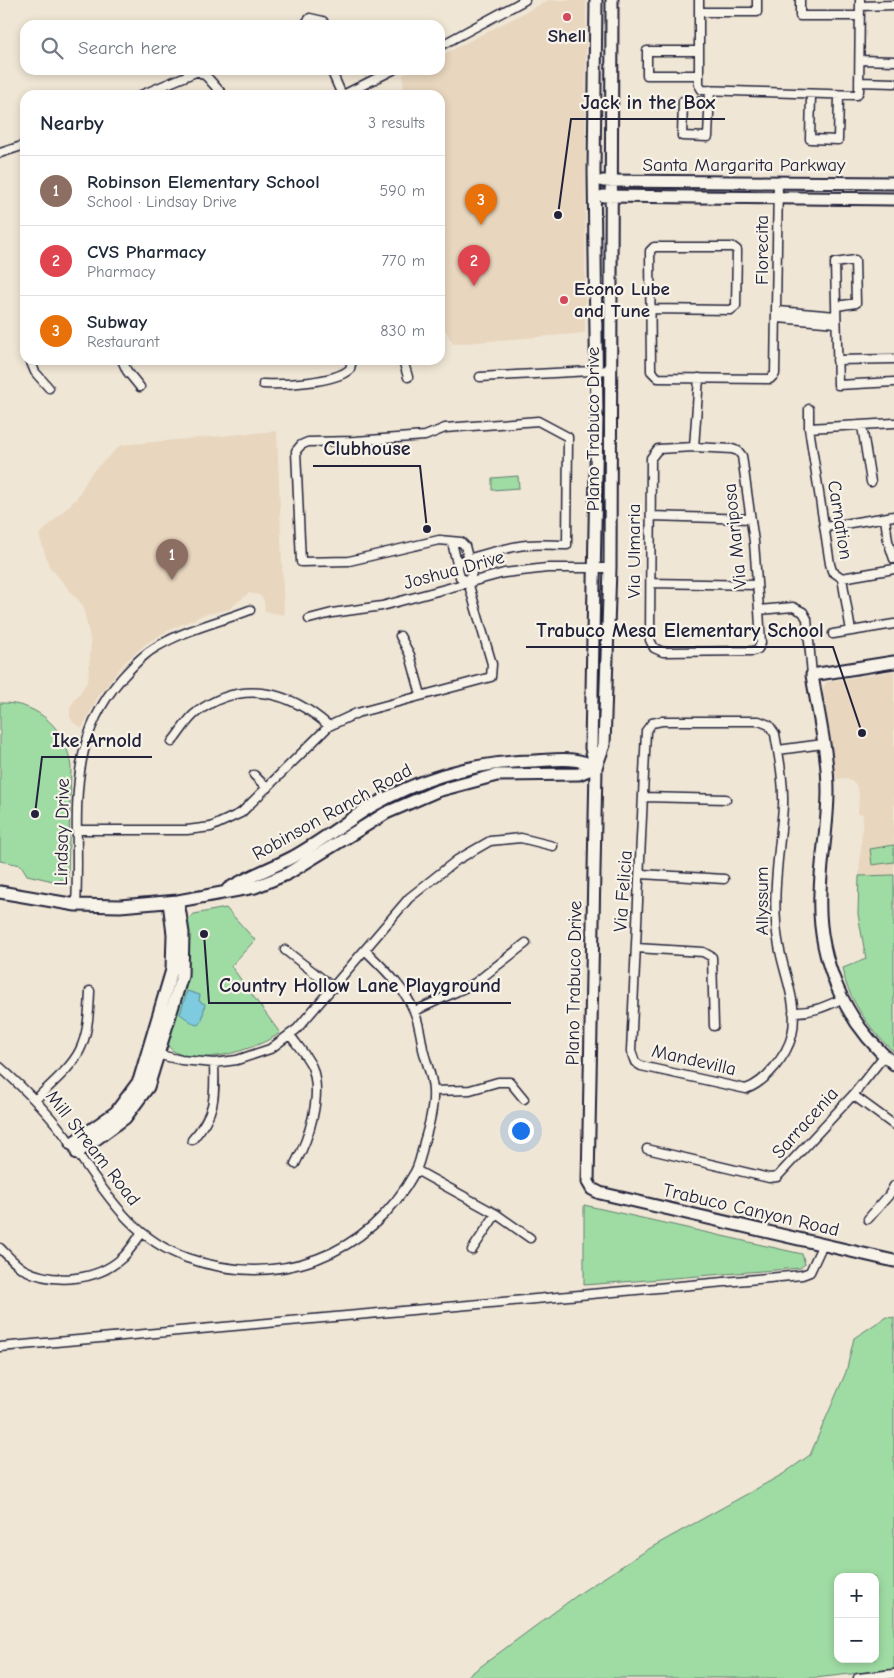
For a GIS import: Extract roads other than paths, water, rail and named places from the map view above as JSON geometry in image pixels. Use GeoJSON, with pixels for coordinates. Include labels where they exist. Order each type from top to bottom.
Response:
{"type":"FeatureCollection","features":[{"type":"Feature","properties":{"kind":"main road","name":"Plano Trabuco Drive"},"geometry":{"type":"LineString","coordinates":[[596,0],[594,181],[596,568],[591,748],[596,767],[588,1179],[592,1189],[600,1193]]}},
{"type":"Feature","properties":{"kind":"main road","name":"Plano Trabuco Drive"},"geometry":{"type":"LineString","coordinates":[[596,767],[604,745],[610,568],[612,0]]}},
{"type":"Feature","properties":{"kind":"main road","name":"Santa Margarita Parkway"},"geometry":{"type":"LineString","coordinates":[[594,181],[894,183]]}},
{"type":"Feature","properties":{"kind":"main road","name":"Santa Margarita Parkway"},"geometry":{"type":"LineString","coordinates":[[594,196],[894,199]]}},
{"type":"Feature","properties":{"kind":"main road"},"geometry":{"type":"LineString","coordinates":[[894,662],[812,675],[823,744],[828,793],[820,912],[826,958],[842,999],[861,1030],[884,1056],[894,1064]]}},
{"type":"Feature","properties":{"kind":"main road","name":"Robinson Ranch Road"},"geometry":{"type":"LineString","coordinates":[[0,892],[76,905],[120,906],[174,901],[255,887],[287,874],[386,813],[438,790],[497,775],[579,774],[596,767]]}},
{"type":"Feature","properties":{"kind":"main road"},"geometry":{"type":"LineString","coordinates":[[74,1149],[125,1118],[148,1087],[154,1053],[182,976],[183,933],[174,901]]}},
{"type":"Feature","properties":{"kind":"main road","name":"Trabuco Canyon Road"},"geometry":{"type":"LineString","coordinates":[[600,1193],[894,1260]]}},
{"type":"Feature","properties":{"kind":"street"},"geometry":{"type":"LineString","coordinates":[[445,43],[525,0]]}},
{"type":"Feature","properties":{"kind":"street"},"geometry":{"type":"LineString","coordinates":[[699,0],[698,75],[701,89],[839,95],[859,93],[860,3],[894,5]]}},
{"type":"Feature","properties":{"kind":"street"},"geometry":{"type":"LineString","coordinates":[[699,12],[757,12],[757,0]]}},
{"type":"Feature","properties":{"kind":"street"},"geometry":{"type":"LineString","coordinates":[[800,0],[800,16],[860,16]]}},
{"type":"Feature","properties":{"kind":"street"},"geometry":{"type":"LineString","coordinates":[[308,20],[310,18],[316,18],[321,20]]}},
{"type":"Feature","properties":{"kind":"street"},"geometry":{"type":"LineString","coordinates":[[698,51],[647,51],[647,75],[698,75]]}},
{"type":"Feature","properties":{"kind":"street"},"geometry":{"type":"LineString","coordinates":[[860,60],[894,61]]}},
{"type":"Feature","properties":{"kind":"street"},"geometry":{"type":"LineString","coordinates":[[153,90],[188,75]]}},
{"type":"Feature","properties":{"kind":"street"},"geometry":{"type":"LineString","coordinates":[[205,75],[219,90]]}},
{"type":"Feature","properties":{"kind":"street"},"geometry":{"type":"LineString","coordinates":[[334,75],[340,90]]}},
{"type":"Feature","properties":{"kind":"street"},"geometry":{"type":"LineString","coordinates":[[352,90],[383,75]]}},
{"type":"Feature","properties":{"kind":"street"},"geometry":{"type":"LineString","coordinates":[[859,82],[894,83]]}},
{"type":"Feature","properties":{"kind":"street"},"geometry":{"type":"LineString","coordinates":[[709,102],[683,101],[682,136],[708,137],[710,90]]}},
{"type":"Feature","properties":{"kind":"street"},"geometry":{"type":"LineString","coordinates":[[811,94],[810,139],[838,140],[839,95]]}},
{"type":"Feature","properties":{"kind":"street"},"geometry":{"type":"LineString","coordinates":[[0,153],[20,147]]}},
{"type":"Feature","properties":{"kind":"street","name":"Florecita"},"geometry":{"type":"LineString","coordinates":[[699,378],[770,380],[775,374],[778,315],[778,182]]}},
{"type":"Feature","properties":{"kind":"street"},"geometry":{"type":"LineString","coordinates":[[651,309],[731,310],[736,306],[737,250],[733,247],[654,247],[650,251],[651,371],[658,378],[699,378],[694,447]]}},
{"type":"Feature","properties":{"kind":"street"},"geometry":{"type":"LineString","coordinates":[[837,306],[856,303],[855,260],[835,263],[838,385],[894,382]]}},
{"type":"Feature","properties":{"kind":"street"},"geometry":{"type":"LineString","coordinates":[[778,315],[836,320]]}},
{"type":"Feature","properties":{"kind":"street"},"geometry":{"type":"LineString","coordinates":[[837,360],[894,359]]}},
{"type":"Feature","properties":{"kind":"street"},"geometry":{"type":"LineString","coordinates":[[32,365],[35,372],[49,388]]}},
{"type":"Feature","properties":{"kind":"street"},"geometry":{"type":"LineString","coordinates":[[124,365],[140,387]]}},
{"type":"Feature","properties":{"kind":"street"},"geometry":{"type":"LineString","coordinates":[[263,384],[291,385],[341,374],[350,369],[351,365]]}},
{"type":"Feature","properties":{"kind":"street"},"geometry":{"type":"LineString","coordinates":[[404,365],[408,377]]}},
{"type":"Feature","properties":{"kind":"street"},"geometry":{"type":"LineString","coordinates":[[480,377],[610,370]]}},
{"type":"Feature","properties":{"kind":"street","name":"Carnation"},"geometry":{"type":"LineString","coordinates":[[809,409],[810,428],[832,571],[842,578],[851,631]]}},
{"type":"Feature","properties":{"kind":"street"},"geometry":{"type":"LineString","coordinates":[[77,830],[186,830],[212,826],[241,813],[329,726],[357,713],[490,677],[492,664],[468,582],[472,573],[469,559],[466,546],[461,542],[429,541],[349,561],[300,562],[296,451],[301,445],[308,442],[359,441],[425,436],[445,428],[538,420],[568,437],[567,545],[526,545],[469,559],[457,562]]}},
{"type":"Feature","properties":{"kind":"street"},"geometry":{"type":"LineString","coordinates":[[810,428],[894,423]]}},
{"type":"Feature","properties":{"kind":"street"},"geometry":{"type":"LineString","coordinates":[[862,426],[871,482]]}},
{"type":"Feature","properties":{"kind":"street","name":"Via Mariposa"},"geometry":{"type":"LineString","coordinates":[[694,447],[738,451],[742,459],[751,519],[757,585],[761,643],[758,649]]}},
{"type":"Feature","properties":{"kind":"street","name":"Via Ulmaria"},"geometry":{"type":"LineString","coordinates":[[694,447],[661,449],[654,453],[651,461],[650,640],[654,648],[663,652],[740,652],[758,649]]}},
{"type":"Feature","properties":{"kind":"street"},"geometry":{"type":"LineString","coordinates":[[651,516],[751,519]]}},
{"type":"Feature","properties":{"kind":"street"},"geometry":{"type":"LineString","coordinates":[[825,527],[894,516]]}},
{"type":"Feature","properties":{"kind":"street"},"geometry":{"type":"LineString","coordinates":[[885,518],[888,541],[894,559]]}},
{"type":"Feature","properties":{"kind":"street"},"geometry":{"type":"LineString","coordinates":[[452,542],[460,577],[468,582]]}},
{"type":"Feature","properties":{"kind":"street","name":"Joshua Drive"},"geometry":{"type":"LineString","coordinates":[[309,620],[332,613],[382,606],[468,582],[524,570],[610,568]]}},
{"type":"Feature","properties":{"kind":"street"},"geometry":{"type":"LineString","coordinates":[[842,578],[894,569]]}},
{"type":"Feature","properties":{"kind":"street"},"geometry":{"type":"LineString","coordinates":[[651,583],[757,585]]}},
{"type":"Feature","properties":{"kind":"street"},"geometry":{"type":"LineString","coordinates":[[759,610],[793,607],[803,612],[806,619],[812,675]]}},
{"type":"Feature","properties":{"kind":"street","name":"Lindsay Drive"},"geometry":{"type":"LineString","coordinates":[[76,905],[78,778],[83,750],[92,724],[114,687],[134,664],[158,645],[206,624],[250,610]]}},
{"type":"Feature","properties":{"kind":"street"},"geometry":{"type":"LineString","coordinates":[[833,634],[894,624]]}},
{"type":"Feature","properties":{"kind":"street"},"geometry":{"type":"LineString","coordinates":[[400,636],[410,655],[421,695]]}},
{"type":"Feature","properties":{"kind":"street"},"geometry":{"type":"LineString","coordinates":[[172,742],[196,713],[221,698],[249,692],[273,694],[310,709],[329,726]]}},
{"type":"Feature","properties":{"kind":"street","name":"Via Felicia"},"geometry":{"type":"LineString","coordinates":[[635,1062],[631,1051],[641,874],[646,731],[652,723],[759,721],[769,725]]}},
{"type":"Feature","properties":{"kind":"street","name":"Allyssum"},"geometry":{"type":"LineString","coordinates":[[746,1089],[753,1086],[768,1073],[787,1047],[792,1036],[793,1012],[779,947],[775,911],[783,803],[778,750],[775,734],[769,725]]}},
{"type":"Feature","properties":{"kind":"street"},"geometry":{"type":"LineString","coordinates":[[778,750],[823,744]]}},
{"type":"Feature","properties":{"kind":"street"},"geometry":{"type":"LineString","coordinates":[[254,775],[267,788]]}},
{"type":"Feature","properties":{"kind":"street"},"geometry":{"type":"LineString","coordinates":[[644,797],[726,800]]}},
{"type":"Feature","properties":{"kind":"street"},"geometry":{"type":"LineString","coordinates":[[154,1053],[214,1063],[237,1060],[259,1054],[290,1035],[334,988],[409,898],[457,860],[490,841],[521,838],[553,846]]}},
{"type":"Feature","properties":{"kind":"street"},"geometry":{"type":"LineString","coordinates":[[641,874],[724,879]]}},
{"type":"Feature","properties":{"kind":"street"},"geometry":{"type":"LineString","coordinates":[[414,1011],[475,983],[526,943]]}},
{"type":"Feature","properties":{"kind":"street"},"geometry":{"type":"LineString","coordinates":[[636,948],[703,952],[712,957],[714,1026]]}},
{"type":"Feature","properties":{"kind":"street"},"geometry":{"type":"LineString","coordinates":[[285,950],[334,988]]}},
{"type":"Feature","properties":{"kind":"street","name":"Mill Stream Road"},"geometry":{"type":"LineString","coordinates":[[0,1067],[36,1099],[74,1149],[105,1195],[141,1234],[186,1258],[229,1269],[260,1271],[286,1268],[320,1259],[345,1246],[375,1225],[397,1200],[416,1170],[428,1130],[433,1091],[414,1011],[394,979],[365,950]]}},
{"type":"Feature","properties":{"kind":"street"},"geometry":{"type":"LineString","coordinates":[[36,1099],[72,1064],[80,1053],[89,1025],[90,991]]}},
{"type":"Feature","properties":{"kind":"street"},"geometry":{"type":"LineString","coordinates":[[793,1012],[804,1013],[818,1010],[842,999]]}},
{"type":"Feature","properties":{"kind":"street"},"geometry":{"type":"LineString","coordinates":[[290,1035],[312,1067],[315,1095],[313,1115],[307,1138],[296,1164]]}},
{"type":"Feature","properties":{"kind":"street","name":"Sarracenia"},"geometry":{"type":"LineString","coordinates":[[647,1149],[773,1178],[780,1174],[853,1095],[884,1056]]}},
{"type":"Feature","properties":{"kind":"street","name":"Mandevilla"},"geometry":{"type":"LineString","coordinates":[[635,1062],[641,1066],[746,1089]]}},
{"type":"Feature","properties":{"kind":"street"},"geometry":{"type":"LineString","coordinates":[[192,1140],[204,1127],[214,1106],[214,1063]]}},
{"type":"Feature","properties":{"kind":"street"},"geometry":{"type":"LineString","coordinates":[[433,1091],[470,1090],[498,1082],[510,1082],[524,1099]]}},
{"type":"Feature","properties":{"kind":"street"},"geometry":{"type":"LineString","coordinates":[[853,1095],[894,1125]]}},
{"type":"Feature","properties":{"kind":"street"},"geometry":{"type":"LineString","coordinates":[[416,1170],[496,1214],[530,1238]]}},
{"type":"Feature","properties":{"kind":"street"},"geometry":{"type":"LineString","coordinates":[[868,1219],[889,1195],[894,1186]]}},
{"type":"Feature","properties":{"kind":"street"},"geometry":{"type":"LineString","coordinates":[[472,1250],[496,1214]]}},
{"type":"Feature","properties":{"kind":"street"},"geometry":{"type":"LineString","coordinates":[[0,1248],[23,1269],[56,1279],[86,1277],[103,1271],[122,1258],[141,1234]]}},
{"type":"Feature","properties":{"kind":"street"},"geometry":{"type":"LineString","coordinates":[[0,1348],[620,1290],[802,1275],[810,1272],[823,1244]]}},
{"type":"Feature","properties":{"kind":"street"},"geometry":{"type":"LineString","coordinates":[[858,1678],[894,1674]]}},
{"type":"Feature","properties":{"kind":"water"},"geometry":{"type":"Polygon","coordinates":[[[187,991],[200,995],[199,1001],[205,1004],[202,1020],[198,1025],[180,1014],[187,991]]]}},
{"type":"Feature","properties":{"kind":"place","name":"Shell"},"geometry":{"type":"Point","coordinates":[567,17]}},
{"type":"Feature","properties":{"kind":"place","name":"Jack in the Box"},"geometry":{"type":"Point","coordinates":[558,215]}},
{"type":"Feature","properties":{"kind":"place","name":"Subway"},"geometry":{"type":"Point","coordinates":[481,225]}},
{"type":"Feature","properties":{"kind":"place","name":"CVS Pharmacy"},"geometry":{"type":"Point","coordinates":[474,286]}},
{"type":"Feature","properties":{"kind":"place","name":"Econo Lube and Tune"},"geometry":{"type":"Point","coordinates":[564,300]}},
{"type":"Feature","properties":{"kind":"place","name":"Clubhouse"},"geometry":{"type":"Point","coordinates":[427,529]}},
{"type":"Feature","properties":{"kind":"place","name":"Robinson Elementary School"},"geometry":{"type":"Point","coordinates":[172,580]}},
{"type":"Feature","properties":{"kind":"place","name":"Trabuco Mesa Elementary School"},"geometry":{"type":"Point","coordinates":[862,733]}},
{"type":"Feature","properties":{"kind":"place","name":"Ike Arnold"},"geometry":{"type":"Point","coordinates":[35,814]}},
{"type":"Feature","properties":{"kind":"place","name":"Country Hollow Lane Playground"},"geometry":{"type":"Point","coordinates":[204,934]}}]}
